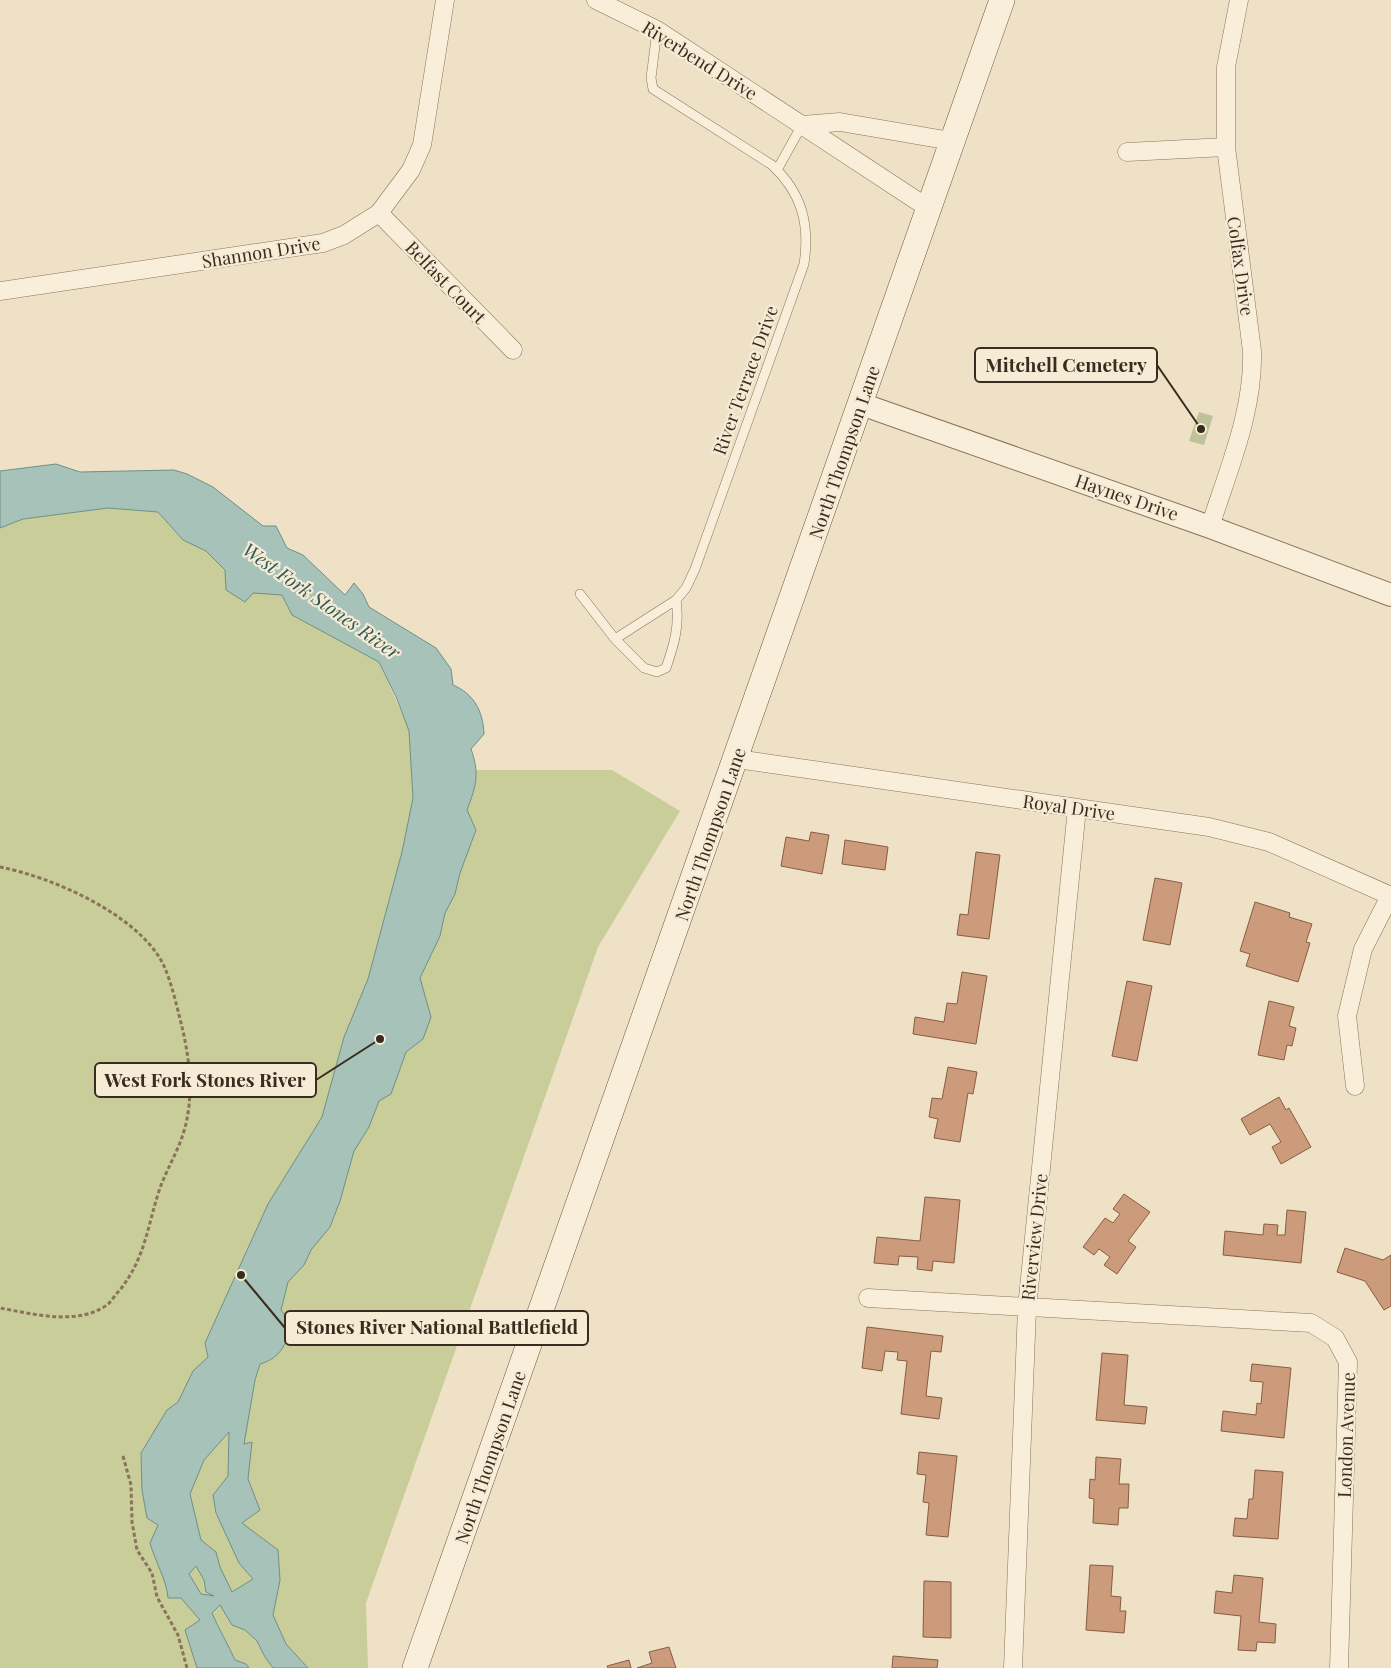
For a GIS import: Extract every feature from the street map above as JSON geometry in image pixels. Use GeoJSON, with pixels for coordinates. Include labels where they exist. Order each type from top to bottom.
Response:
{"type":"FeatureCollection","features":[{"type":"Feature","properties":{"kind":"main road","name":"North Thompson Lane"},"geometry":{"type":"LineString","coordinates":[[416,1668],[737,759],[951,141],[1002,0]]}},
{"type":"Feature","properties":{"kind":"street","name":"Shannon Drive"},"geometry":{"type":"LineString","coordinates":[[0,291],[322,243],[344,235],[379,213],[411,170],[422,144],[445,0]]}},
{"type":"Feature","properties":{"kind":"street","name":"Riverbend Drive"},"geometry":{"type":"LineString","coordinates":[[596,0],[657,30],[928,208]]}},
{"type":"Feature","properties":{"kind":"street","name":"Colfax Drive"},"geometry":{"type":"LineString","coordinates":[[1210,527],[1250,399],[1253,375],[1252,351],[1226,147],[1226,67],[1239,0]]}},
{"type":"Feature","properties":{"kind":"street"},"geometry":{"type":"LineString","coordinates":[[802,125],[840,122],[951,141]]}},
{"type":"Feature","properties":{"kind":"street"},"geometry":{"type":"LineString","coordinates":[[1127,152],[1226,147]]}},
{"type":"Feature","properties":{"kind":"street","name":"Belfast Court"},"geometry":{"type":"LineString","coordinates":[[379,213],[513,350]]}},
{"type":"Feature","properties":{"kind":"street","name":"Haynes Drive"},"geometry":{"type":"LineString","coordinates":[[861,404],[1210,527],[1391,595]]}},
{"type":"Feature","properties":{"kind":"street","name":"Royal Drive"},"geometry":{"type":"LineString","coordinates":[[737,759],[1209,828],[1269,842],[1391,896]]}},
{"type":"Feature","properties":{"kind":"street","name":"Riverview Drive"},"geometry":{"type":"LineString","coordinates":[[1013,1668],[1027,1308],[1077,808]]}},
{"type":"Feature","properties":{"kind":"street"},"geometry":{"type":"LineString","coordinates":[[1355,1086],[1347,1016],[1364,949],[1391,896]]}},
{"type":"Feature","properties":{"kind":"street","name":"London Avenue"},"geometry":{"type":"LineString","coordinates":[[868,1298],[1311,1323],[1335,1338],[1348,1362],[1339,1668]]}},
{"type":"Feature","properties":{"kind":"lane","name":"River Terrace Drive"},"geometry":{"type":"LineString","coordinates":[[615,639],[676,600],[686,588],[695,569],[804,264],[807,233],[796,194],[787,180],[777,170],[653,89],[651,78],[657,30]]}},
{"type":"Feature","properties":{"kind":"lane"},"geometry":{"type":"LineString","coordinates":[[777,170],[802,125]]}},
{"type":"Feature","properties":{"kind":"lane"},"geometry":{"type":"LineString","coordinates":[[580,594],[615,639],[644,668],[657,672],[666,668],[675,641],[678,618],[676,600]]}},
{"type":"Feature","properties":{"kind":"path"},"geometry":{"type":"LineString","coordinates":[[0,866],[50,882],[96,904],[126,922],[148,943],[164,965],[178,1010],[188,1053],[190,1095],[184,1130],[159,1190],[144,1250],[129,1278],[107,1305],[84,1315],[47,1316],[0,1308]]}},
{"type":"Feature","properties":{"kind":"path"},"geometry":{"type":"LineString","coordinates":[[123,1456],[131,1485],[132,1522],[137,1550],[152,1573],[157,1598],[178,1635],[187,1668]]}},
{"type":"Feature","properties":{"kind":"green space"},"geometry":{"type":"Polygon","coordinates":[[[1199,412],[1213,416],[1204,445],[1189,441],[1199,412]]]}},
{"type":"Feature","properties":{"kind":"green space"},"geometry":{"type":"Polygon","coordinates":[[[108,508],[158,512],[178,535],[206,551],[221,566],[282,595],[292,615],[379,662],[427,770],[612,770],[680,811],[598,947],[366,1603],[368,1668],[0,1668],[0,528],[23,519],[108,508]]]}},
{"type":"Feature","properties":{"kind":"water"},"geometry":{"type":"Polygon","coordinates":[[[56,464],[80,472],[174,470],[187,474],[213,487],[263,526],[276,526],[287,548],[303,555],[345,595],[354,583],[363,594],[369,607],[436,648],[451,669],[453,685],[472,698],[482,718],[484,734],[471,749],[474,758],[476,780],[467,810],[476,830],[460,873],[455,894],[445,913],[440,936],[420,978],[431,1017],[423,1039],[406,1052],[391,1094],[379,1101],[369,1127],[354,1151],[340,1201],[330,1227],[311,1250],[304,1265],[288,1282],[281,1310],[290,1322],[285,1343],[278,1354],[260,1364],[255,1380],[244,1444],[252,1442],[248,1479],[260,1510],[242,1523],[278,1550],[280,1580],[273,1615],[286,1644],[308,1668],[273,1668],[257,1641],[245,1630],[232,1625],[220,1605],[212,1613],[235,1660],[246,1664],[249,1668],[197,1668],[185,1630],[200,1620],[181,1598],[168,1598],[150,1543],[158,1525],[147,1518],[142,1490],[141,1453],[167,1410],[178,1402],[193,1371],[208,1357],[205,1343],[268,1204],[322,1117],[344,1037],[368,979],[402,852],[413,798],[409,731],[397,699],[379,662],[292,615],[282,595],[253,593],[245,602],[226,590],[225,570],[206,551],[183,540],[158,512],[108,508],[23,519],[0,528],[0,471],[56,464]],[[229,1432],[204,1460],[190,1494],[201,1540],[216,1552],[220,1567],[232,1592],[253,1579],[239,1563],[216,1513],[213,1495],[228,1476],[229,1432]],[[196,1566],[189,1574],[201,1594],[214,1596],[206,1592],[204,1580],[196,1566]]]}},
{"type":"Feature","properties":{"kind":"building"},"geometry":{"type":"Polygon","coordinates":[[[811,832],[829,835],[822,874],[781,866],[786,837],[809,841],[811,832]]]}},
{"type":"Feature","properties":{"kind":"building"},"geometry":{"type":"Polygon","coordinates":[[[845,840],[888,847],[885,870],[842,864],[845,840]]]}},
{"type":"Feature","properties":{"kind":"building"},"geometry":{"type":"Polygon","coordinates":[[[976,852],[1000,855],[989,939],[957,935],[960,914],[968,915],[976,852]]]}},
{"type":"Feature","properties":{"kind":"building"},"geometry":{"type":"Polygon","coordinates":[[[1155,878],[1182,883],[1170,945],[1143,940],[1155,878]]]}},
{"type":"Feature","properties":{"kind":"building"},"geometry":{"type":"Polygon","coordinates":[[[1255,902],[1290,913],[1289,917],[1312,924],[1306,942],[1310,943],[1298,982],[1246,966],[1250,954],[1240,951],[1255,902]]]}},
{"type":"Feature","properties":{"kind":"building"},"geometry":{"type":"Polygon","coordinates":[[[962,972],[987,976],[976,1044],[913,1034],[915,1017],[944,1022],[947,1003],[957,1004],[962,972]]]}},
{"type":"Feature","properties":{"kind":"building"},"geometry":{"type":"Polygon","coordinates":[[[1127,981],[1152,986],[1137,1061],[1112,1056],[1127,981]]]}},
{"type":"Feature","properties":{"kind":"building"},"geometry":{"type":"Polygon","coordinates":[[[1269,1001],[1294,1007],[1289,1026],[1296,1028],[1292,1046],[1287,1045],[1284,1060],[1258,1055],[1269,1001]]]}},
{"type":"Feature","properties":{"kind":"building"},"geometry":{"type":"Polygon","coordinates":[[[948,1067],[977,1072],[973,1094],[968,1093],[960,1142],[934,1138],[938,1119],[929,1117],[932,1098],[942,1099],[948,1067]]]}},
{"type":"Feature","properties":{"kind":"building"},"geometry":{"type":"Polygon","coordinates":[[[1279,1097],[1286,1110],[1289,1108],[1311,1147],[1281,1164],[1272,1147],[1281,1142],[1270,1124],[1250,1135],[1241,1119],[1279,1097]]]}},
{"type":"Feature","properties":{"kind":"building"},"geometry":{"type":"Polygon","coordinates":[[[1124,1194],[1150,1212],[1128,1241],[1136,1247],[1117,1274],[1104,1265],[1110,1257],[1099,1249],[1094,1255],[1083,1247],[1105,1218],[1113,1223],[1120,1214],[1113,1209],[1124,1194]]]}},
{"type":"Feature","properties":{"kind":"building"},"geometry":{"type":"Polygon","coordinates":[[[925,1197],[960,1200],[954,1263],[933,1261],[932,1271],[917,1269],[918,1257],[899,1256],[898,1265],[874,1263],[877,1237],[920,1241],[925,1197]]]}},
{"type":"Feature","properties":{"kind":"building"},"geometry":{"type":"Polygon","coordinates":[[[1287,1210],[1306,1212],[1301,1263],[1223,1255],[1225,1231],[1263,1235],[1264,1224],[1278,1225],[1277,1235],[1285,1235],[1287,1210]]]}},
{"type":"Feature","properties":{"kind":"building"},"geometry":{"type":"Polygon","coordinates":[[[1345,1248],[1383,1260],[1391,1255],[1391,1306],[1384,1310],[1365,1281],[1337,1272],[1345,1248]]]}},
{"type":"Feature","properties":{"kind":"building"},"geometry":{"type":"Polygon","coordinates":[[[867,1327],[943,1336],[941,1352],[931,1351],[926,1396],[942,1398],[939,1419],[901,1414],[907,1361],[897,1360],[898,1352],[885,1351],[882,1371],[862,1368],[867,1327]]]}},
{"type":"Feature","properties":{"kind":"building"},"geometry":{"type":"Polygon","coordinates":[[[1102,1353],[1128,1355],[1124,1405],[1147,1407],[1145,1424],[1096,1420],[1102,1353]]]}},
{"type":"Feature","properties":{"kind":"building"},"geometry":{"type":"Polygon","coordinates":[[[1252,1364],[1291,1368],[1284,1438],[1221,1431],[1223,1411],[1256,1415],[1257,1403],[1261,1404],[1263,1382],[1250,1381],[1252,1364]]]}},
{"type":"Feature","properties":{"kind":"building"},"geometry":{"type":"Polygon","coordinates":[[[919,1452],[957,1456],[948,1537],[926,1535],[929,1503],[923,1502],[926,1475],[917,1474],[919,1452]]]}},
{"type":"Feature","properties":{"kind":"building"},"geometry":{"type":"Polygon","coordinates":[[[1096,1457],[1121,1459],[1119,1484],[1129,1484],[1128,1508],[1119,1508],[1118,1525],[1093,1523],[1094,1499],[1089,1498],[1090,1479],[1095,1480],[1096,1457]]]}},
{"type":"Feature","properties":{"kind":"building"},"geometry":{"type":"Polygon","coordinates":[[[1255,1470],[1283,1472],[1278,1539],[1233,1536],[1235,1518],[1247,1519],[1249,1499],[1253,1499],[1255,1470]]]}},
{"type":"Feature","properties":{"kind":"building"},"geometry":{"type":"Polygon","coordinates":[[[1090,1565],[1113,1566],[1111,1596],[1121,1597],[1120,1611],[1126,1611],[1124,1633],[1086,1630],[1090,1565]]]}},
{"type":"Feature","properties":{"kind":"building"},"geometry":{"type":"Polygon","coordinates":[[[1234,1575],[1263,1578],[1259,1622],[1276,1624],[1275,1643],[1257,1642],[1256,1651],[1238,1650],[1241,1616],[1214,1613],[1216,1591],[1232,1593],[1234,1575]]]}},
{"type":"Feature","properties":{"kind":"building"},"geometry":{"type":"Polygon","coordinates":[[[924,1581],[951,1582],[951,1638],[923,1637],[924,1581]]]}},
{"type":"Feature","properties":{"kind":"building"},"geometry":{"type":"Polygon","coordinates":[[[669,1647],[676,1668],[637,1668],[652,1663],[649,1652],[669,1647]]]}},
{"type":"Feature","properties":{"kind":"building"},"geometry":{"type":"Polygon","coordinates":[[[893,1656],[938,1660],[937,1668],[892,1668],[893,1656]]]}},
{"type":"Feature","properties":{"kind":"building"},"geometry":{"type":"Polygon","coordinates":[[[629,1660],[631,1668],[608,1668],[607,1666],[629,1660]]]}},
{"type":"Feature","properties":{"kind":"place","name":"Mitchell Cemetery"},"geometry":{"type":"Point","coordinates":[1201,429]}},
{"type":"Feature","properties":{"kind":"place","name":"West Fork Stones River"},"geometry":{"type":"Point","coordinates":[380,1039]}},
{"type":"Feature","properties":{"kind":"place","name":"Stones River National Battlefield"},"geometry":{"type":"Point","coordinates":[241,1275]}}]}
